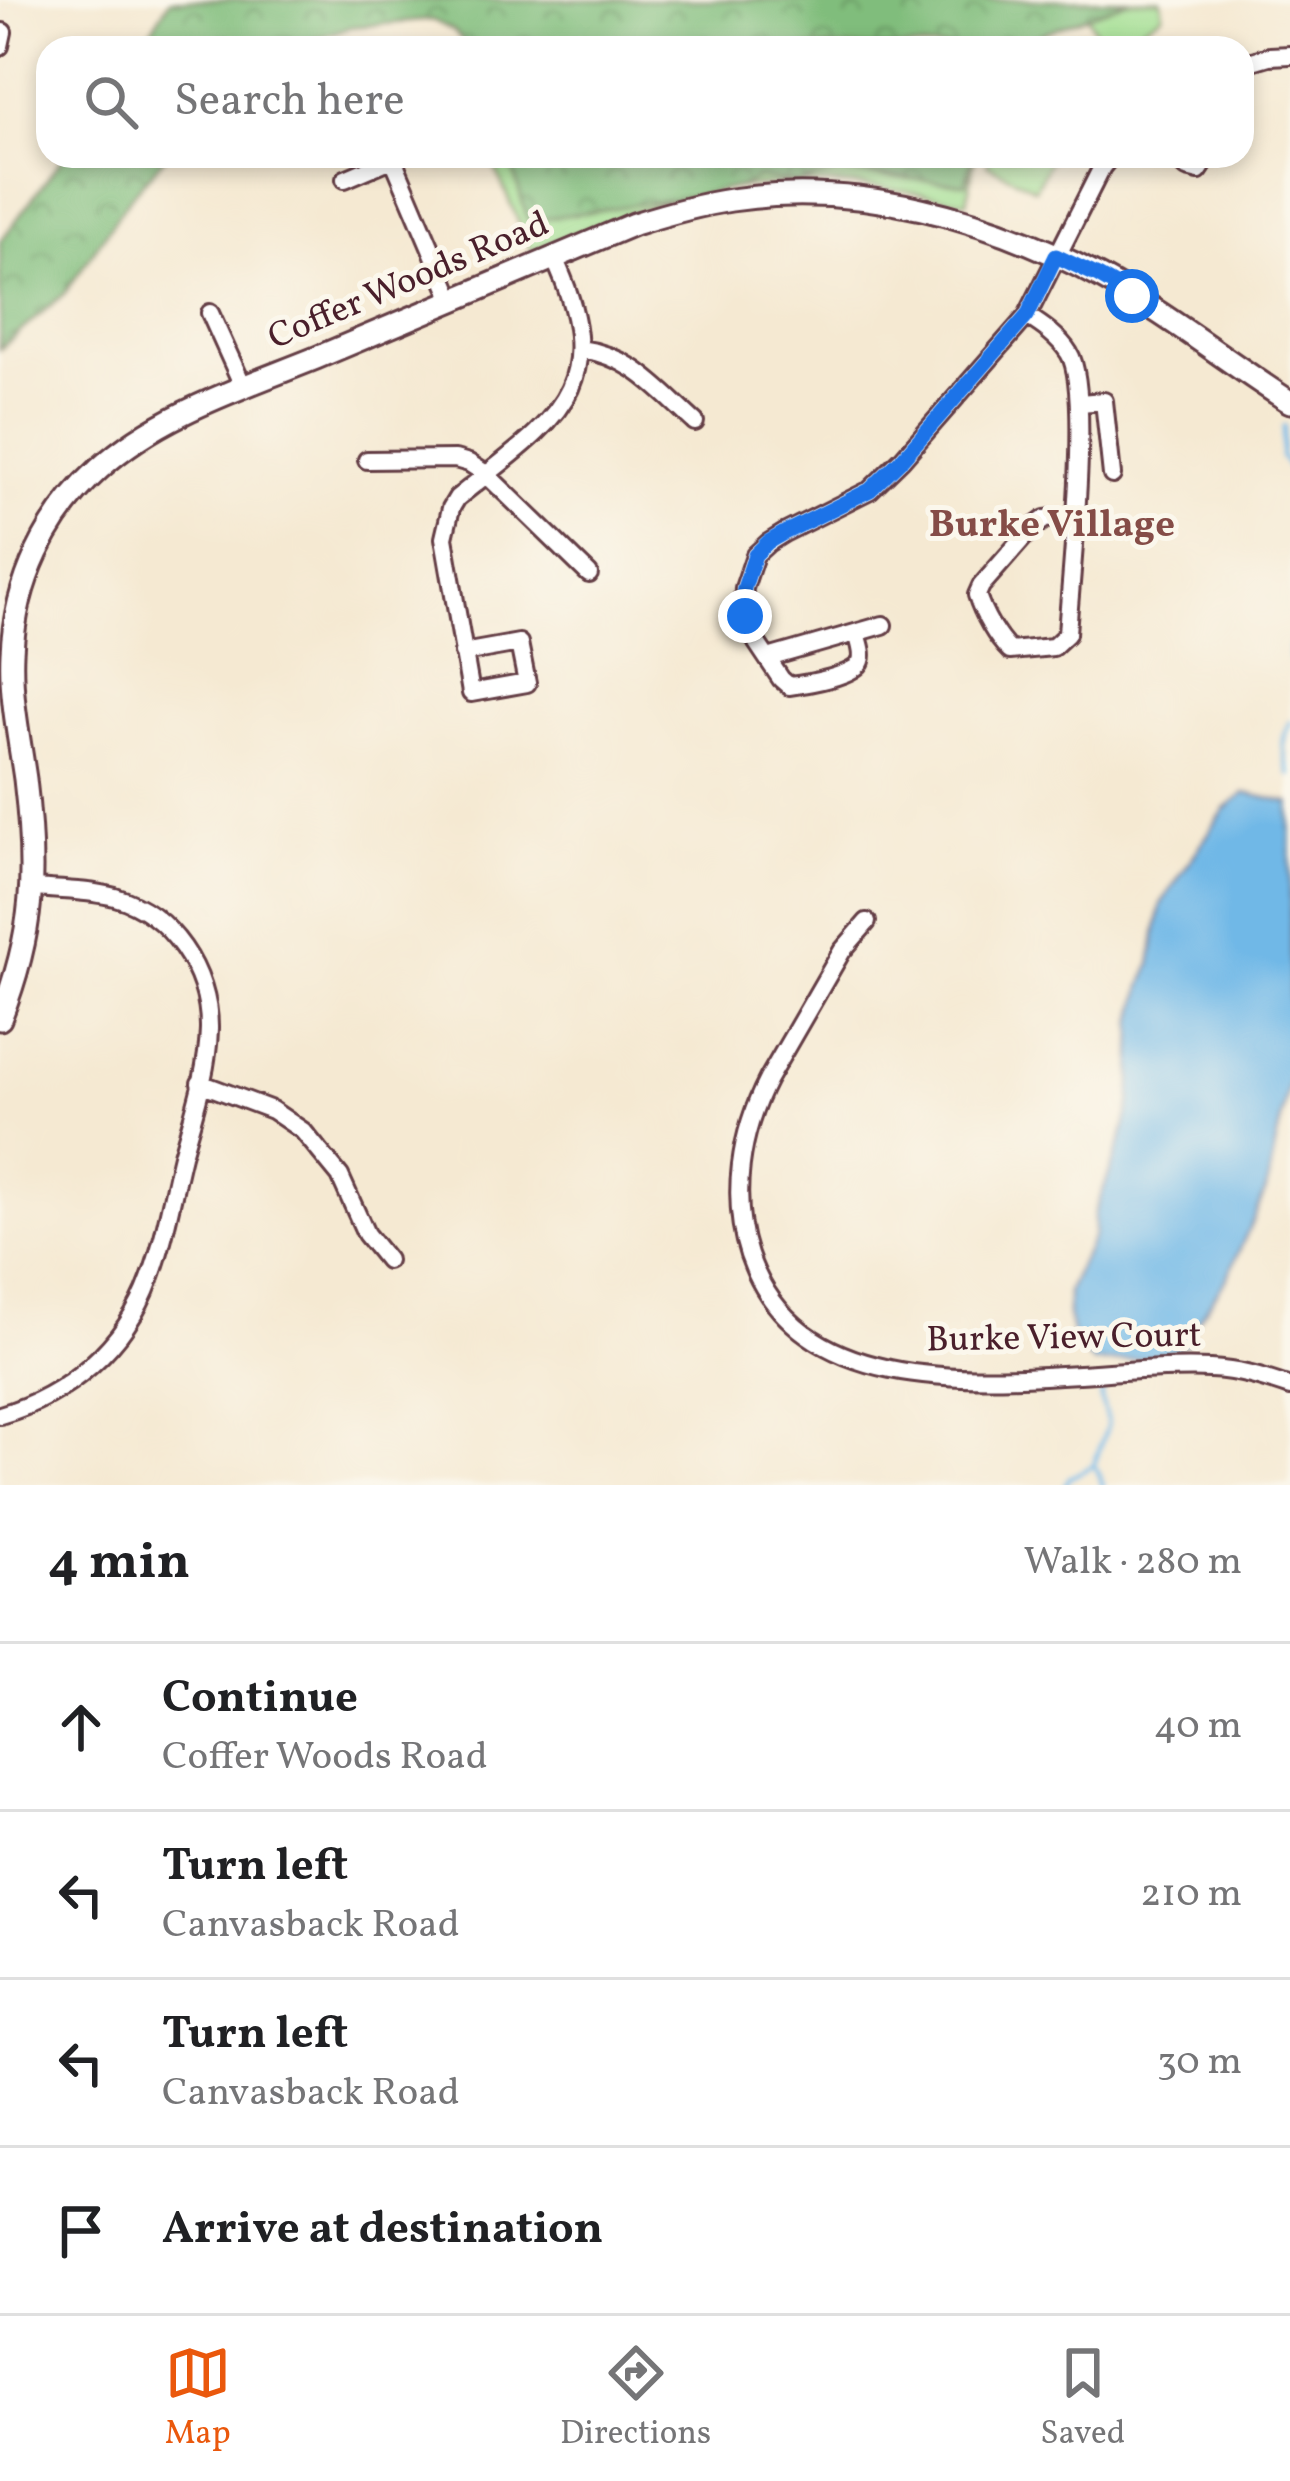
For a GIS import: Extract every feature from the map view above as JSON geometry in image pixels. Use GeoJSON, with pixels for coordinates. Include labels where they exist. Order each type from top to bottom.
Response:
{"type":"FeatureCollection","features":[{"type":"Feature","properties":{"kind":"street"},"geometry":{"type":"LineString","coordinates":[[1254,60],[1290,55]]}},
{"type":"Feature","properties":{"kind":"street"},"geometry":{"type":"LineString","coordinates":[[345,179],[370,168]]}},
{"type":"Feature","properties":{"kind":"street"},"geometry":{"type":"LineString","coordinates":[[400,168],[453,301]]}},
{"type":"Feature","properties":{"kind":"street"},"geometry":{"type":"LineString","coordinates":[[857,633],[862,655],[853,672],[790,686],[781,680],[743,610],[744,588],[755,555],[768,542],[870,490],[902,459],[1027,316],[1101,168]]}},
{"type":"Feature","properties":{"kind":"street","name":"Coffer Woods Road"},"geometry":{"type":"LineString","coordinates":[[0,1019],[18,967],[33,888],[32,842],[11,676],[14,627],[31,563],[74,495],[121,450],[243,386],[634,224],[732,200],[812,194],[914,207],[964,220],[1056,256],[1132,296],[1290,402]]}},
{"type":"Feature","properties":{"kind":"street"},"geometry":{"type":"LineString","coordinates":[[463,653],[444,538],[446,523],[457,498],[537,435],[568,397],[573,382],[580,349],[575,312],[554,258]]}},
{"type":"Feature","properties":{"kind":"street"},"geometry":{"type":"LineString","coordinates":[[210,313],[243,386]]}},
{"type":"Feature","properties":{"kind":"street"},"geometry":{"type":"LineString","coordinates":[[1027,316],[1049,330],[1072,356],[1080,403],[1075,516],[1067,634],[1052,647],[1010,651],[980,604],[981,586],[1031,529],[1045,519],[1075,516]]}},
{"type":"Feature","properties":{"kind":"street"},"geometry":{"type":"LineString","coordinates":[[580,349],[620,358],[695,422]]}},
{"type":"Feature","properties":{"kind":"street"},"geometry":{"type":"LineString","coordinates":[[1080,403],[1104,401],[1112,476]]}},
{"type":"Feature","properties":{"kind":"street"},"geometry":{"type":"LineString","coordinates":[[367,460],[469,463],[589,574]]}},
{"type":"Feature","properties":{"kind":"street"},"geometry":{"type":"LineString","coordinates":[[768,658],[883,625]]}},
{"type":"Feature","properties":{"kind":"street"},"geometry":{"type":"LineString","coordinates":[[0,1415],[61,1389],[98,1360],[124,1329],[152,1277],[209,1031],[207,1002],[197,970],[178,938],[152,916],[124,900],[86,891],[33,888]]}},
{"type":"Feature","properties":{"kind":"street","name":"Burke View Court"},"geometry":{"type":"LineString","coordinates":[[866,922],[842,951],[768,1079],[745,1140],[739,1187],[744,1240],[758,1276],[778,1307],[808,1334],[838,1352],[902,1373],[951,1378],[1210,1369],[1290,1387]]}},
{"type":"Feature","properties":{"kind":"street"},"geometry":{"type":"LineString","coordinates":[[200,1083],[272,1110],[303,1131],[340,1176],[366,1234],[387,1260]]}},
{"type":"Feature","properties":{"kind":"green space"},"geometry":{"type":"Polygon","coordinates":[[[170,0],[1130,0],[1037,36],[458,36],[432,20],[349,27],[324,36],[148,36],[170,0]]]}},
{"type":"Feature","properties":{"kind":"green space"},"geometry":{"type":"Polygon","coordinates":[[[1078,0],[1161,0],[1163,14],[1134,36],[1098,36],[1078,0]]]}},
{"type":"Feature","properties":{"kind":"green space"},"geometry":{"type":"Polygon","coordinates":[[[55,168],[156,168],[65,293],[0,349],[0,242],[55,168]]]}},
{"type":"Feature","properties":{"kind":"green space"},"geometry":{"type":"Polygon","coordinates":[[[495,168],[973,168],[967,202],[856,186],[745,187],[636,211],[531,251],[495,168]]]}},
{"type":"Feature","properties":{"kind":"green space"},"geometry":{"type":"Polygon","coordinates":[[[513,168],[969,168],[966,184],[841,172],[798,183],[758,178],[741,187],[528,221],[513,168]]]}},
{"type":"Feature","properties":{"kind":"green space"},"geometry":{"type":"Polygon","coordinates":[[[995,168],[1046,168],[1035,189],[995,168]]]}},
{"type":"Feature","properties":{"kind":"water"},"geometry":{"type":"Polygon","coordinates":[[[1245,793],[1290,803],[1290,1078],[1266,1190],[1228,1276],[1188,1343],[1142,1358],[1094,1363],[1075,1345],[1068,1291],[1094,1234],[1094,1215],[1131,1102],[1134,1023],[1161,904],[1225,809],[1245,793]]]}},
{"type":"Feature","properties":{"kind":"waterway"},"geometry":{"type":"LineString","coordinates":[[1284,426],[1281,457],[1290,470]]}},
{"type":"Feature","properties":{"kind":"waterway"},"geometry":{"type":"LineString","coordinates":[[1290,646],[1290,659]]}},
{"type":"Feature","properties":{"kind":"waterway"},"geometry":{"type":"LineString","coordinates":[[1290,722],[1284,742],[1290,775]]}},
{"type":"Feature","properties":{"kind":"waterway"},"geometry":{"type":"LineString","coordinates":[[1103,1383],[1101,1399],[1108,1424],[1094,1465],[1103,1485]]}},
{"type":"Feature","properties":{"kind":"waterway"},"geometry":{"type":"LineString","coordinates":[[1065,1485],[1094,1465]]}},
{"type":"Feature","properties":{"kind":"district","name":"Burke Village"},"geometry":{"type":"Point","coordinates":[1052,526]}},
{"type":"Feature","properties":{"kind":"route"},"geometry":{"type":"LineString","coordinates":[[745,616],[744,588],[755,555],[768,542],[870,490],[902,459],[1027,316],[1056,256],[1132,296]]}}]}
